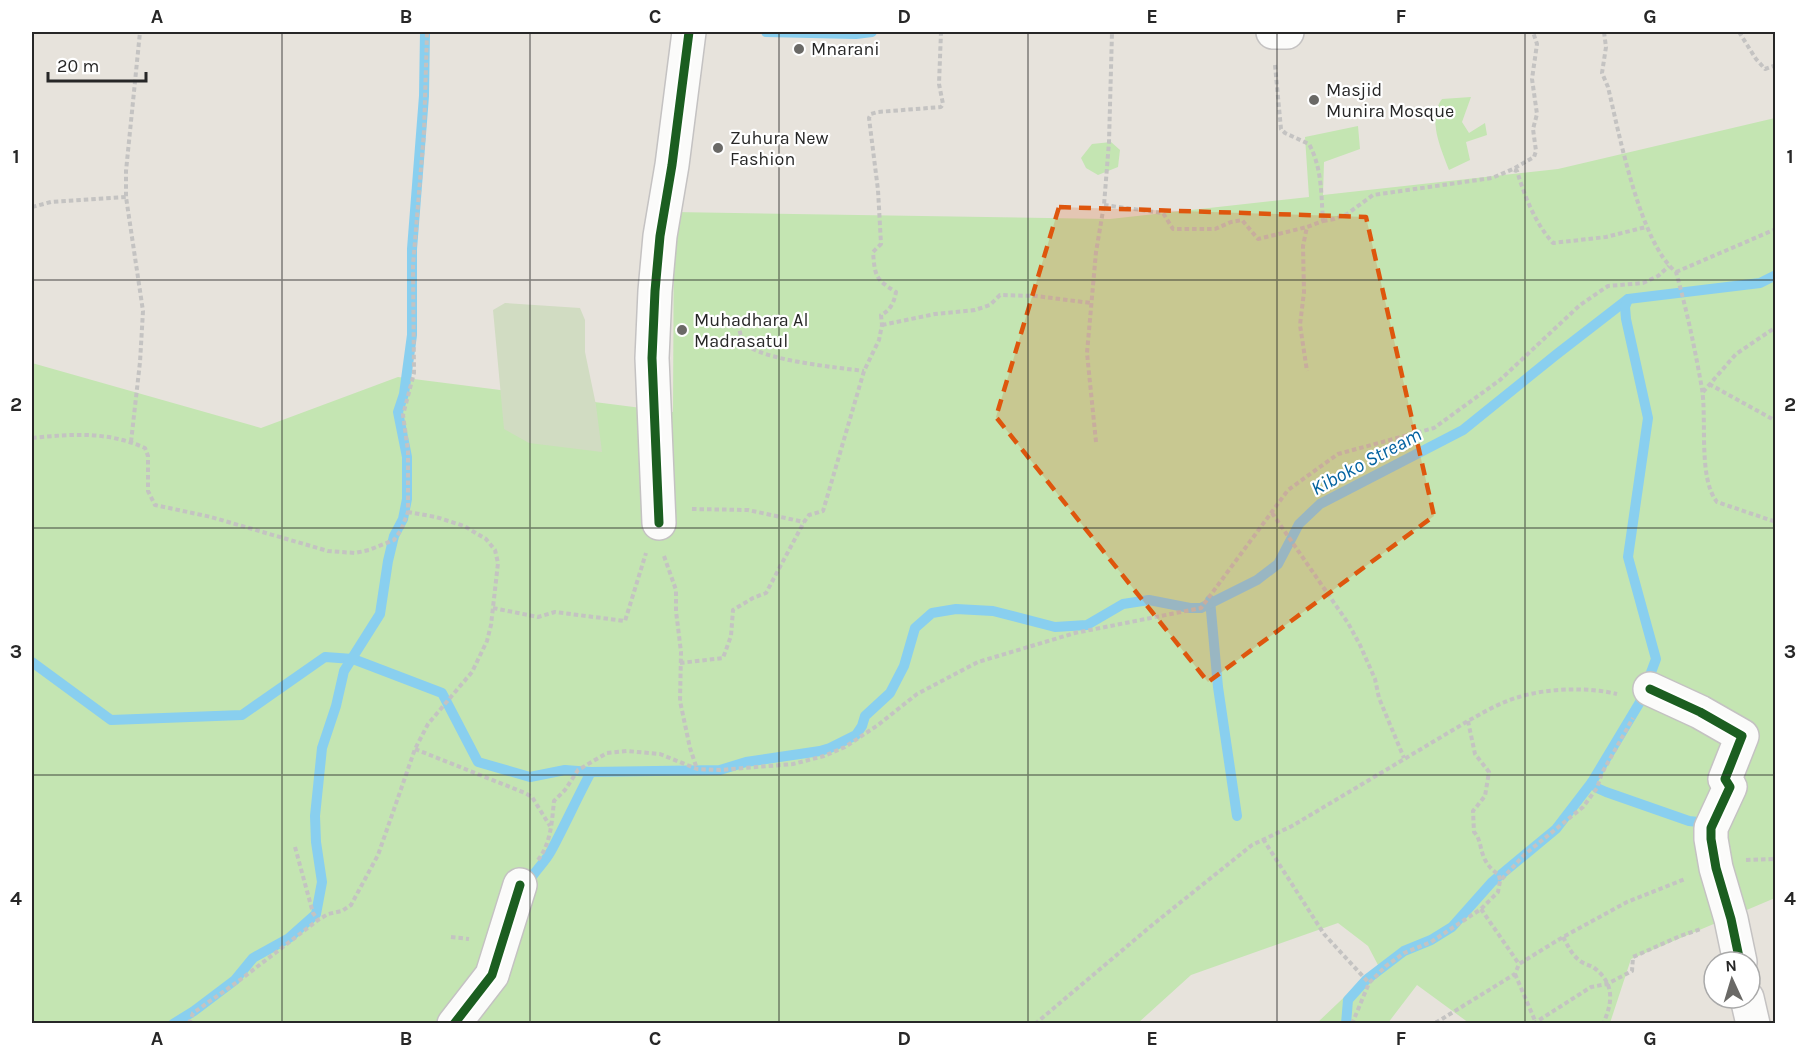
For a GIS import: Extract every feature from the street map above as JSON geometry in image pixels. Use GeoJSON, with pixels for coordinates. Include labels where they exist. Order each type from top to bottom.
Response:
{"type":"FeatureCollection","features":[{"type":"Feature","properties":{"kind":"street"},"geometry":{"type":"LineString","coordinates":[[658,523],[652,358],[655,291],[660,236],[672,165],[689,32]]}},
{"type":"Feature","properties":{"kind":"street"},"geometry":{"type":"LineString","coordinates":[[1273,32],[1287,32]]}},
{"type":"Feature","properties":{"kind":"street"},"geometry":{"type":"LineString","coordinates":[[1636,692],[1700,712],[1742,736],[1725,779],[1730,787],[1712,828],[1711,839],[1716,868],[1737,950]]}},
{"type":"Feature","properties":{"kind":"street"},"geometry":{"type":"LineString","coordinates":[[454,1023],[492,975],[520,885]]}},
{"type":"Feature","properties":{"kind":"path"},"geometry":{"type":"LineString","coordinates":[[131,442],[143,311],[126,197],[126,171],[140,32]]}},
{"type":"Feature","properties":{"kind":"path"},"geometry":{"type":"LineString","coordinates":[[32,438],[59,435],[100,435],[115,437],[145,448],[148,456],[148,491],[155,505],[211,517],[328,551],[369,550],[393,540],[401,530],[408,512],[408,451],[403,415],[414,374],[413,265],[424,132],[427,32]]}},
{"type":"Feature","properties":{"kind":"path"},"geometry":{"type":"LineString","coordinates":[[680,663],[723,658],[731,636],[734,610],[766,593],[804,522],[809,515],[823,511],[864,371],[876,351],[882,324],[880,315],[887,312],[893,304],[896,292],[874,275],[873,252],[881,244],[881,224],[870,118],[871,114],[878,112],[941,107],[943,104],[939,84],[941,32]]}},
{"type":"Feature","properties":{"kind":"path"},"geometry":{"type":"LineString","coordinates":[[1096,442],[1087,353],[1109,142],[1112,32]]}},
{"type":"Feature","properties":{"kind":"path"},"geometry":{"type":"LineString","coordinates":[[1282,32],[1275,62],[1281,129],[1309,144],[1317,159],[1321,178],[1323,221]]}},
{"type":"Feature","properties":{"kind":"path"},"geometry":{"type":"LineString","coordinates":[[1104,205],[1163,213],[1173,229],[1215,229],[1242,220],[1258,239],[1334,219],[1347,214],[1373,195],[1492,178],[1534,157],[1536,151],[1533,129],[1537,114],[1533,79],[1537,44],[1533,32]]}},
{"type":"Feature","properties":{"kind":"path"},"geometry":{"type":"LineString","coordinates":[[1604,32],[1606,47],[1602,73],[1608,87],[1636,196],[1646,227],[1669,266],[1676,272],[1691,327],[1702,393],[1707,480],[1711,495],[1717,502],[1776,522]]}},
{"type":"Feature","properties":{"kind":"path"},"geometry":{"type":"LineString","coordinates":[[1738,32],[1765,69],[1776,65]]}},
{"type":"Feature","properties":{"kind":"path"},"geometry":{"type":"LineString","coordinates":[[1513,169],[1517,171],[1523,191],[1543,232],[1553,243],[1606,237],[1646,227]]}},
{"type":"Feature","properties":{"kind":"path"},"geometry":{"type":"LineString","coordinates":[[32,207],[51,202],[126,197]]}},
{"type":"Feature","properties":{"kind":"path"},"geometry":{"type":"LineString","coordinates":[[1307,227],[1303,246],[1304,292],[1300,325],[1307,371]]}},
{"type":"Feature","properties":{"kind":"path"},"geometry":{"type":"LineString","coordinates":[[1676,272],[1776,229]]}},
{"type":"Feature","properties":{"kind":"path"},"geometry":{"type":"LineString","coordinates":[[520,885],[543,855],[552,828],[554,801],[565,790],[578,770],[607,753],[627,751],[660,754],[697,769],[720,770],[793,764],[824,756],[845,747],[878,725],[917,694],[978,662],[1075,633],[1202,608],[1288,490],[1338,454],[1434,428],[1500,380],[1580,305],[1608,286],[1643,283],[1658,276],[1669,266]]}},
{"type":"Feature","properties":{"kind":"path"},"geometry":{"type":"LineString","coordinates":[[882,324],[935,314],[975,310],[990,305],[1000,295],[1036,296],[1091,303]]}},
{"type":"Feature","properties":{"kind":"path"},"geometry":{"type":"LineString","coordinates":[[737,316],[746,345],[763,353],[801,362],[864,371]]}},
{"type":"Feature","properties":{"kind":"path"},"geometry":{"type":"LineString","coordinates":[[1702,393],[1736,354],[1776,327]]}},
{"type":"Feature","properties":{"kind":"path"},"geometry":{"type":"LineString","coordinates":[[1709,384],[1776,421]]}},
{"type":"Feature","properties":{"kind":"path"},"geometry":{"type":"LineString","coordinates":[[493,608],[538,616],[555,612],[625,621],[639,570],[658,523],[665,516],[694,509],[716,508],[748,510],[804,522]]}},
{"type":"Feature","properties":{"kind":"path"},"geometry":{"type":"LineString","coordinates":[[189,1023],[193,1013],[240,980],[317,920],[328,914],[342,911],[351,905],[378,855],[415,749],[428,724],[460,689],[472,672],[487,641],[498,563],[495,550],[486,539],[464,526],[436,517],[408,512]]}},
{"type":"Feature","properties":{"kind":"path"},"geometry":{"type":"LineString","coordinates":[[1272,513],[1360,645],[1404,758]]}},
{"type":"Feature","properties":{"kind":"path"},"geometry":{"type":"LineString","coordinates":[[658,523],[665,560],[676,590],[681,651],[680,701],[697,769]]}},
{"type":"Feature","properties":{"kind":"path"},"geometry":{"type":"LineString","coordinates":[[1035,1023],[1151,926],[1263,839],[1292,826],[1467,721],[1496,706],[1525,695],[1579,690],[1636,692],[1597,788],[1583,807],[1524,855],[1500,881]]}},
{"type":"Feature","properties":{"kind":"path"},"geometry":{"type":"LineString","coordinates":[[1352,1023],[1369,983],[1386,966],[1404,953],[1431,942],[1481,909],[1498,892],[1499,875],[1484,859],[1478,836],[1474,832],[1473,811],[1485,796],[1490,772],[1475,754],[1467,721]]}},
{"type":"Feature","properties":{"kind":"path"},"geometry":{"type":"LineString","coordinates":[[415,749],[532,797],[552,828]]}},
{"type":"Feature","properties":{"kind":"path"},"geometry":{"type":"LineString","coordinates":[[1263,839],[1324,934],[1369,983]]}},
{"type":"Feature","properties":{"kind":"path"},"geometry":{"type":"LineString","coordinates":[[295,847],[313,913],[317,920]]}},
{"type":"Feature","properties":{"kind":"path"},"geometry":{"type":"LineString","coordinates":[[1428,1023],[1437,1022],[1515,974],[1519,964],[1627,902],[1716,868],[1719,862],[1776,859]]}},
{"type":"Feature","properties":{"kind":"path"},"geometry":{"type":"LineString","coordinates":[[1481,909],[1519,964]]}},
{"type":"Feature","properties":{"kind":"path"},"geometry":{"type":"LineString","coordinates":[[1515,974],[1534,1023],[1591,987],[1607,984],[1632,971],[1633,957],[1680,936],[1731,919]]}},
{"type":"Feature","properties":{"kind":"path"},"geometry":{"type":"LineString","coordinates":[[1563,938],[1581,962],[1598,971],[1607,984],[1611,993],[1611,1005],[1603,1023]]}},
{"type":"Feature","properties":{"kind":"highlighted area"},"geometry":{"type":"Polygon","coordinates":[[[1059,207],[1366,217],[1434,516],[1208,682],[996,417],[1059,207]]]}},
{"type":"Feature","properties":{"kind":"green space"},"geometry":{"type":"Polygon","coordinates":[[[1471,97],[1462,122],[1469,133],[1485,123],[1487,135],[1466,142],[1470,160],[1449,170],[1437,134],[1438,107],[1442,99],[1471,97]]]}},
{"type":"Feature","properties":{"kind":"green space"},"geometry":{"type":"Polygon","coordinates":[[[1775,118],[1775,898],[1631,959],[1610,1023],[1469,1023],[1417,985],[1388,1023],[1317,1023],[1378,965],[1368,946],[1338,923],[1191,975],[1138,1023],[32,1023],[32,363],[261,428],[398,377],[673,412],[674,212],[1110,219],[1309,197],[1305,137],[1358,126],[1360,149],[1324,162],[1323,195],[1558,169],[1775,118]]]}},
{"type":"Feature","properties":{"kind":"green space"},"geometry":{"type":"Polygon","coordinates":[[[1111,142],[1120,150],[1118,167],[1098,175],[1086,168],[1081,158],[1092,144],[1111,142]]]}},
{"type":"Feature","properties":{"kind":"green space"},"geometry":{"type":"Polygon","coordinates":[[[505,303],[580,308],[585,320],[585,352],[596,405],[602,452],[529,443],[504,429],[493,310],[505,303]]]}},
{"type":"Feature","properties":{"kind":"waterway"},"geometry":{"type":"LineString","coordinates":[[173,1024],[235,980],[253,958],[289,938],[316,914],[322,882],[315,816],[322,748],[336,706],[344,671],[380,614],[388,561],[394,536],[403,519],[407,499],[407,457],[398,412],[404,394],[412,335],[412,249],[424,96],[425,32]]}},
{"type":"Feature","properties":{"kind":"waterway"},"geometry":{"type":"LineString","coordinates":[[766,32],[856,34],[872,32]]}},
{"type":"Feature","properties":{"kind":"waterway","name":"Kiboko Stream"},"geometry":{"type":"LineString","coordinates":[[32,662],[111,720],[242,715],[325,657],[353,659],[442,693],[478,762],[530,777],[565,770],[591,772],[720,770],[746,762],[820,751],[856,735],[865,716],[890,693],[904,666],[915,628],[932,613],[956,609],[993,611],[1055,627],[1087,625],[1123,604],[1149,600],[1201,608],[1257,580],[1278,564],[1299,524],[1320,504],[1463,430],[1628,299],[1760,283],[1776,275]]}},
{"type":"Feature","properties":{"kind":"waterway"},"geometry":{"type":"LineString","coordinates":[[1346,1024],[1348,1000],[1366,980],[1404,951],[1431,940],[1452,927],[1492,882],[1556,829],[1592,782],[1640,702],[1656,659],[1628,557],[1648,418],[1626,319],[1625,307],[1628,299]]}},
{"type":"Feature","properties":{"kind":"waterway"},"geometry":{"type":"LineString","coordinates":[[1210,600],[1218,687],[1237,816]]}},
{"type":"Feature","properties":{"kind":"waterway"},"geometry":{"type":"LineString","coordinates":[[527,885],[551,851],[591,772]]}},
{"type":"Feature","properties":{"kind":"waterway"},"geometry":{"type":"LineString","coordinates":[[1592,782],[1597,788],[1606,792],[1708,827]]}},
{"type":"Feature","properties":{"kind":"cycle path"},"geometry":{"type":"LineString","coordinates":[[659,523],[652,358],[655,291],[660,236],[672,165],[689,32]]}},
{"type":"Feature","properties":{"kind":"cycle path"},"geometry":{"type":"LineString","coordinates":[[1650,689],[1700,712],[1742,736],[1725,779],[1730,787],[1711,828],[1716,868],[1737,950]]}},
{"type":"Feature","properties":{"kind":"cycle path"},"geometry":{"type":"LineString","coordinates":[[454,1024],[492,975],[520,885]]}},
{"type":"Feature","properties":{"kind":"place","name":"Mnarani"},"geometry":{"type":"Point","coordinates":[799,49]}},
{"type":"Feature","properties":{"kind":"place","name":"Masjid Munira Mosque"},"geometry":{"type":"Point","coordinates":[1314,100]}},
{"type":"Feature","properties":{"kind":"place","name":"Zuhura New Fashion"},"geometry":{"type":"Point","coordinates":[718,148]}},
{"type":"Feature","properties":{"kind":"place","name":"Muhadhara Al Madrasatul"},"geometry":{"type":"Point","coordinates":[682,330]}}]}
